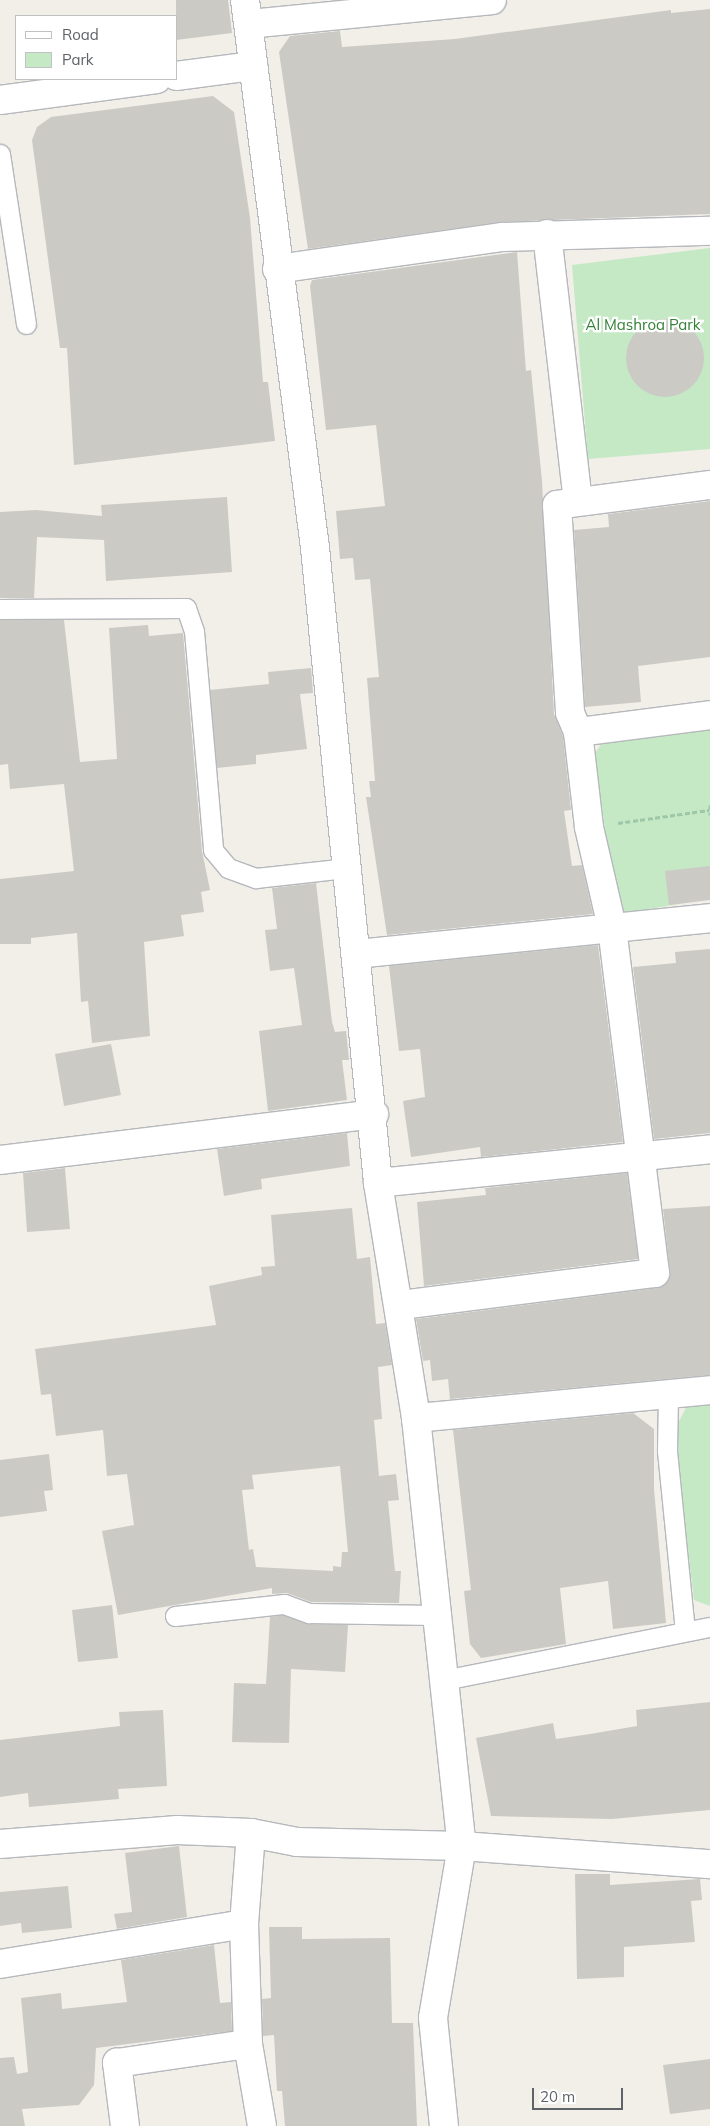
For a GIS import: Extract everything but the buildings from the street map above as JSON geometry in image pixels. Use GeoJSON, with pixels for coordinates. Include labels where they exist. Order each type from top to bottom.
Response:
{"type":"FeatureCollection","features":[{"type":"Feature","properties":{"kind":"street"},"geometry":{"type":"LineString","coordinates":[[444,2126],[433,2018],[462,1846],[444,1680],[434,1616],[416,1418],[400,1305],[378,1183],[374,1114],[315,548],[277,269],[247,12],[492,0]]}},
{"type":"Feature","properties":{"kind":"street"},"geometry":{"type":"LineString","coordinates":[[178,76],[253,66]]}},
{"type":"Feature","properties":{"kind":"street"},"geometry":{"type":"LineString","coordinates":[[0,100],[150,80]]}},
{"type":"Feature","properties":{"kind":"street"},"geometry":{"type":"LineString","coordinates":[[277,269],[548,234],[710,231]]}},
{"type":"Feature","properties":{"kind":"street"},"geometry":{"type":"LineString","coordinates":[[548,234],[578,500]]}},
{"type":"Feature","properties":{"kind":"street"},"geometry":{"type":"LineString","coordinates":[[400,1305],[654,1273],[612,927],[589,827],[578,732],[570,713],[557,505],[578,500],[710,484]]}},
{"type":"Feature","properties":{"kind":"street"},"geometry":{"type":"LineString","coordinates":[[578,732],[710,715]]}},
{"type":"Feature","properties":{"kind":"street"},"geometry":{"type":"LineString","coordinates":[[357,954],[710,918]]}},
{"type":"Feature","properties":{"kind":"street"},"geometry":{"type":"LineString","coordinates":[[0,1160],[374,1114]]}},
{"type":"Feature","properties":{"kind":"street"},"geometry":{"type":"LineString","coordinates":[[378,1183],[710,1149]]}},
{"type":"Feature","properties":{"kind":"street"},"geometry":{"type":"LineString","coordinates":[[416,1418],[668,1396],[710,1390]]}},
{"type":"Feature","properties":{"kind":"street"},"geometry":{"type":"LineString","coordinates":[[0,1844],[178,1830],[251,1833],[297,1842],[462,1846],[710,1864]]}},
{"type":"Feature","properties":{"kind":"street"},"geometry":{"type":"LineString","coordinates":[[251,1833],[244,1924],[248,2044],[262,2126]]}},
{"type":"Feature","properties":{"kind":"street"},"geometry":{"type":"LineString","coordinates":[[0,1964],[244,1924]]}},
{"type":"Feature","properties":{"kind":"street"},"geometry":{"type":"LineString","coordinates":[[124,2126],[117,2063],[248,2044]]}},
{"type":"Feature","properties":{"kind":"lane"},"geometry":{"type":"LineString","coordinates":[[0,154],[26,324]]}},
{"type":"Feature","properties":{"kind":"lane"},"geometry":{"type":"LineString","coordinates":[[0,609],[186,608],[194,631],[213,850],[228,868],[256,878],[348,868]]}},
{"type":"Feature","properties":{"kind":"lane"},"geometry":{"type":"LineString","coordinates":[[668,1396],[667,1451],[685,1630]]}},
{"type":"Feature","properties":{"kind":"lane"},"geometry":{"type":"LineString","coordinates":[[175,1616],[284,1604],[309,1613],[434,1616]]}},
{"type":"Feature","properties":{"kind":"lane"},"geometry":{"type":"LineString","coordinates":[[444,1680],[564,1659],[685,1630],[710,1627]]}},
{"type":"Feature","properties":{"kind":"path"},"geometry":{"type":"LineString","coordinates":[[710,805],[710,814]]}},
{"type":"Feature","properties":{"kind":"path"},"geometry":{"type":"LineString","coordinates":[[589,827],[709,810]]}},
{"type":"Feature","properties":{"kind":"green space","name":"Al Mashroa Park"},"geometry":{"type":"Polygon","coordinates":[[[710,248],[710,449],[588,459],[572,265],[710,248]]]}},
{"type":"Feature","properties":{"kind":"green space"},"geometry":{"type":"Polygon","coordinates":[[[710,726],[710,899],[618,914],[594,755],[606,737],[710,726]]]}},
{"type":"Feature","properties":{"kind":"green space"},"geometry":{"type":"Polygon","coordinates":[[[710,1403],[710,1606],[694,1600],[674,1431],[687,1406],[710,1403]]]}}]}
